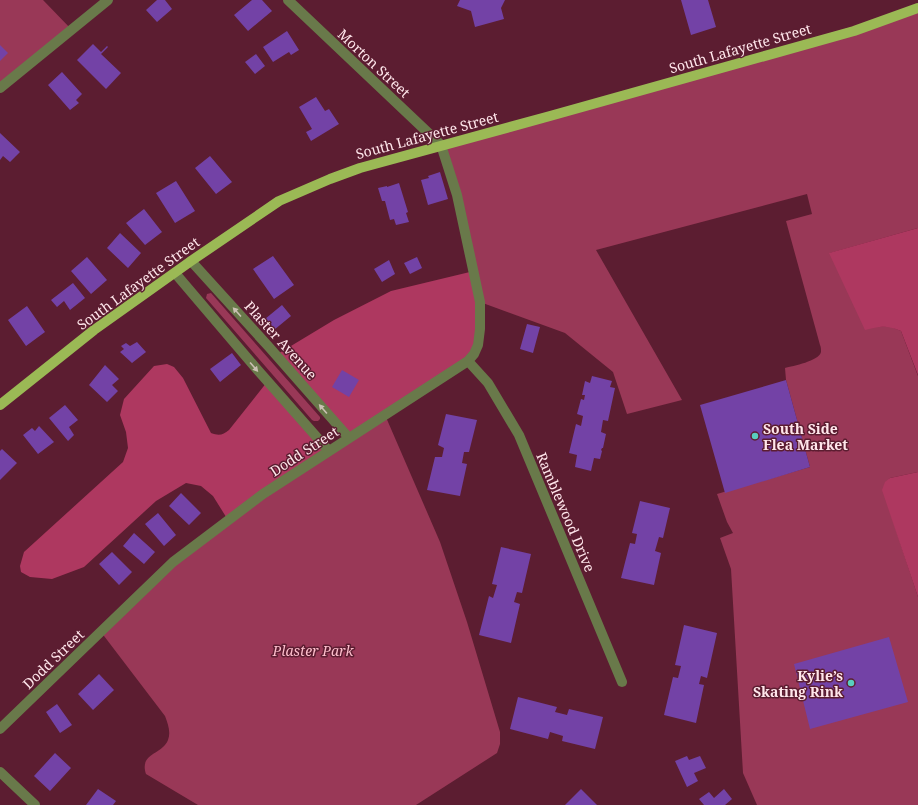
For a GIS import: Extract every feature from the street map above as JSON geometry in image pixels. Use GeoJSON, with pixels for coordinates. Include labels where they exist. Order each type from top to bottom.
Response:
{"type":"FeatureCollection","features":[{"type":"Feature","properties":{"kind":"main road","name":"South Lafayette Street"},"geometry":{"type":"LineString","coordinates":[[0,405],[94,330],[175,272],[279,201],[330,178],[441,145],[854,31],[918,8]]}},
{"type":"Feature","properties":{"kind":"street"},"geometry":{"type":"LineString","coordinates":[[0,88],[108,0]]}},
{"type":"Feature","properties":{"kind":"street","name":"Morton Street"},"geometry":{"type":"LineString","coordinates":[[288,0],[441,145]]}},
{"type":"Feature","properties":{"kind":"street","name":"Dodd Street"},"geometry":{"type":"LineString","coordinates":[[0,729],[173,562],[263,494],[468,361],[474,354],[478,345],[480,329],[480,302],[457,195],[441,145]]}},
{"type":"Feature","properties":{"kind":"street","name":"Plaster Avenue"},"geometry":{"type":"LineString","coordinates":[[191,262],[269,347],[349,438]]}},
{"type":"Feature","properties":{"kind":"street"},"geometry":{"type":"LineString","coordinates":[[175,272],[255,367],[329,451]]}},
{"type":"Feature","properties":{"kind":"street","name":"Ramblewood Drive"},"geometry":{"type":"LineString","coordinates":[[468,361],[488,384],[519,435],[622,682]]}},
{"type":"Feature","properties":{"kind":"street"},"geometry":{"type":"LineString","coordinates":[[0,772],[35,805]]}},
{"type":"Feature","properties":{"kind":"green space"},"geometry":{"type":"Polygon","coordinates":[[[0,0],[43,0],[72,30],[0,88],[0,0]]]}},
{"type":"Feature","properties":{"kind":"green space"},"geometry":{"type":"Polygon","coordinates":[[[918,8],[918,228],[830,253],[876,327],[889,326],[901,331],[918,376],[918,472],[890,478],[883,490],[918,597],[918,805],[757,805],[743,773],[731,569],[720,538],[733,533],[727,522],[717,494],[810,467],[786,380],[785,368],[816,358],[821,352],[821,347],[786,221],[812,214],[807,194],[596,250],[682,400],[627,414],[613,372],[565,333],[480,302],[441,145],[918,8]]]}},
{"type":"Feature","properties":{"kind":"green space"},"geometry":{"type":"Polygon","coordinates":[[[211,293],[320,417],[318,421],[312,420],[206,298],[207,294],[211,293]]]}},
{"type":"Feature","properties":{"kind":"green space","name":"Plaster Park"},"geometry":{"type":"Polygon","coordinates":[[[385,415],[440,542],[467,622],[500,732],[500,744],[497,753],[416,805],[198,805],[146,774],[145,767],[148,758],[161,749],[168,740],[169,731],[167,722],[165,716],[101,632],[173,562],[385,415]]]}},
{"type":"Feature","properties":{"kind":"shaded area"},"geometry":{"type":"Polygon","coordinates":[[[918,228],[918,375],[901,331],[883,327],[865,330],[829,253],[918,228]]]}},
{"type":"Feature","properties":{"kind":"shaded area"},"geometry":{"type":"Polygon","coordinates":[[[474,271],[480,302],[474,354],[349,438],[276,355],[334,320],[391,291],[474,271]]]}},
{"type":"Feature","properties":{"kind":"shaded area"},"geometry":{"type":"Polygon","coordinates":[[[167,364],[174,367],[183,378],[211,433],[221,434],[229,430],[267,382],[329,451],[228,520],[213,496],[201,486],[186,483],[156,501],[84,567],[52,579],[30,577],[21,572],[20,566],[24,552],[123,462],[128,448],[126,432],[120,415],[124,399],[154,366],[167,364]]]}},
{"type":"Feature","properties":{"kind":"shaded area"},"geometry":{"type":"Polygon","coordinates":[[[918,472],[918,597],[882,490],[885,482],[890,478],[918,472]]]}},
{"type":"Feature","properties":{"kind":"building"},"geometry":{"type":"Polygon","coordinates":[[[157,0],[165,0],[172,9],[157,22],[146,10],[157,0]]]}},
{"type":"Feature","properties":{"kind":"building"},"geometry":{"type":"Polygon","coordinates":[[[252,0],[262,0],[272,11],[248,31],[234,15],[252,0]]]}},
{"type":"Feature","properties":{"kind":"building"},"geometry":{"type":"Polygon","coordinates":[[[460,0],[505,0],[501,8],[504,19],[475,27],[471,11],[457,6],[460,0]]]}},
{"type":"Feature","properties":{"kind":"building"},"geometry":{"type":"Polygon","coordinates":[[[681,0],[708,0],[716,27],[691,35],[681,0]]]}},
{"type":"Feature","properties":{"kind":"building"},"geometry":{"type":"Polygon","coordinates":[[[287,31],[299,50],[291,55],[289,52],[273,62],[263,47],[287,31]]]}},
{"type":"Feature","properties":{"kind":"building"},"geometry":{"type":"Polygon","coordinates":[[[93,44],[101,52],[107,46],[108,47],[101,54],[121,73],[106,89],[77,60],[93,44]]]}},
{"type":"Feature","properties":{"kind":"building"},"geometry":{"type":"Polygon","coordinates":[[[0,45],[8,53],[0,61],[0,45]]]}},
{"type":"Feature","properties":{"kind":"building"},"geometry":{"type":"Polygon","coordinates":[[[256,54],[265,66],[255,74],[245,62],[256,54]]]}},
{"type":"Feature","properties":{"kind":"building"},"geometry":{"type":"Polygon","coordinates":[[[62,72],[82,94],[76,100],[79,103],[70,110],[48,85],[62,72]]]}},
{"type":"Feature","properties":{"kind":"building"},"geometry":{"type":"Polygon","coordinates":[[[316,97],[325,111],[329,109],[339,124],[311,141],[306,132],[312,129],[299,107],[316,97]]]}},
{"type":"Feature","properties":{"kind":"building"},"geometry":{"type":"Polygon","coordinates":[[[0,133],[20,152],[10,162],[3,156],[0,160],[0,133]]]}},
{"type":"Feature","properties":{"kind":"building"},"geometry":{"type":"Polygon","coordinates":[[[210,156],[232,182],[216,194],[195,168],[210,156]]]}},
{"type":"Feature","properties":{"kind":"building"},"geometry":{"type":"Polygon","coordinates":[[[440,172],[448,199],[428,205],[421,180],[429,178],[428,176],[440,172]]]}},
{"type":"Feature","properties":{"kind":"building"},"geometry":{"type":"Polygon","coordinates":[[[176,181],[195,211],[175,223],[156,193],[176,181]]]}},
{"type":"Feature","properties":{"kind":"building"},"geometry":{"type":"Polygon","coordinates":[[[399,183],[408,212],[406,213],[409,222],[396,225],[394,219],[390,220],[385,201],[382,201],[378,188],[399,183]]]}},
{"type":"Feature","properties":{"kind":"building"},"geometry":{"type":"Polygon","coordinates":[[[144,209],[162,232],[145,245],[126,223],[144,209]]]}},
{"type":"Feature","properties":{"kind":"building"},"geometry":{"type":"Polygon","coordinates":[[[120,233],[141,253],[128,268],[107,248],[120,233]]]}},
{"type":"Feature","properties":{"kind":"building"},"geometry":{"type":"Polygon","coordinates":[[[273,256],[294,285],[274,299],[253,269],[273,256]]]}},
{"type":"Feature","properties":{"kind":"building"},"geometry":{"type":"Polygon","coordinates":[[[87,257],[107,280],[91,294],[71,271],[87,257]]]}},
{"type":"Feature","properties":{"kind":"building"},"geometry":{"type":"Polygon","coordinates":[[[417,257],[422,268],[410,274],[404,263],[417,257]]]}},
{"type":"Feature","properties":{"kind":"building"},"geometry":{"type":"Polygon","coordinates":[[[389,260],[395,274],[382,282],[374,269],[389,260]]]}},
{"type":"Feature","properties":{"kind":"building"},"geometry":{"type":"Polygon","coordinates":[[[73,283],[85,298],[70,310],[64,301],[57,307],[51,300],[73,283]]]}},
{"type":"Feature","properties":{"kind":"building"},"geometry":{"type":"Polygon","coordinates":[[[282,305],[291,316],[274,330],[265,319],[282,305]]]}},
{"type":"Feature","properties":{"kind":"building"},"geometry":{"type":"Polygon","coordinates":[[[27,306],[45,332],[26,346],[8,320],[27,306]]]}},
{"type":"Feature","properties":{"kind":"building"},"geometry":{"type":"Polygon","coordinates":[[[527,324],[540,327],[533,353],[520,349],[527,324]]]}},
{"type":"Feature","properties":{"kind":"building"},"geometry":{"type":"Polygon","coordinates":[[[137,342],[146,352],[132,363],[120,352],[124,349],[121,346],[126,343],[130,346],[137,342]]]}},
{"type":"Feature","properties":{"kind":"building"},"geometry":{"type":"Polygon","coordinates":[[[232,353],[241,365],[220,382],[210,369],[232,353]]]}},
{"type":"Feature","properties":{"kind":"building"},"geometry":{"type":"Polygon","coordinates":[[[105,365],[119,379],[112,385],[118,391],[107,402],[89,385],[105,365]]]}},
{"type":"Feature","properties":{"kind":"building"},"geometry":{"type":"Polygon","coordinates":[[[342,370],[359,380],[349,397],[332,387],[342,370]]]}},
{"type":"Feature","properties":{"kind":"building"},"geometry":{"type":"Polygon","coordinates":[[[592,376],[612,381],[610,387],[615,388],[608,421],[603,420],[601,432],[606,434],[600,459],[594,458],[591,471],[575,467],[577,455],[569,453],[576,424],[581,426],[583,416],[577,414],[581,399],[584,400],[585,395],[582,395],[585,381],[590,383],[592,376]]]}},
{"type":"Feature","properties":{"kind":"building","name":"South Side Flea Market"},"geometry":{"type":"Polygon","coordinates":[[[786,380],[810,467],[725,493],[700,405],[786,380]]]}},
{"type":"Feature","properties":{"kind":"building"},"geometry":{"type":"Polygon","coordinates":[[[65,405],[78,420],[69,427],[74,435],[68,441],[49,418],[65,405]]]}},
{"type":"Feature","properties":{"kind":"building"},"geometry":{"type":"Polygon","coordinates":[[[446,414],[477,420],[469,452],[464,452],[462,463],[467,464],[460,496],[427,490],[435,457],[442,457],[444,448],[438,445],[446,414]]]}},
{"type":"Feature","properties":{"kind":"building"},"geometry":{"type":"Polygon","coordinates":[[[39,426],[54,442],[38,454],[23,435],[32,428],[35,431],[39,426]]]}},
{"type":"Feature","properties":{"kind":"building"},"geometry":{"type":"Polygon","coordinates":[[[2,449],[17,463],[0,480],[0,451],[2,449]]]}},
{"type":"Feature","properties":{"kind":"building"},"geometry":{"type":"Polygon","coordinates":[[[181,493],[201,513],[189,525],[169,506],[181,493]]]}},
{"type":"Feature","properties":{"kind":"building"},"geometry":{"type":"Polygon","coordinates":[[[640,501],[670,508],[663,538],[659,537],[655,551],[661,553],[654,585],[621,578],[630,543],[635,544],[637,534],[632,533],[640,501]]]}},
{"type":"Feature","properties":{"kind":"building"},"geometry":{"type":"Polygon","coordinates":[[[158,513],[176,535],[164,546],[145,524],[158,513]]]}},
{"type":"Feature","properties":{"kind":"building"},"geometry":{"type":"Polygon","coordinates":[[[134,533],[155,552],[144,564],[123,546],[134,533]]]}},
{"type":"Feature","properties":{"kind":"building"},"geometry":{"type":"Polygon","coordinates":[[[501,547],[531,554],[522,593],[517,592],[514,602],[520,604],[511,643],[479,635],[489,596],[493,598],[497,585],[492,584],[501,547]]]}},
{"type":"Feature","properties":{"kind":"building"},"geometry":{"type":"Polygon","coordinates":[[[112,552],[132,572],[119,585],[99,564],[112,552]]]}},
{"type":"Feature","properties":{"kind":"building"},"geometry":{"type":"Polygon","coordinates":[[[684,625],[717,633],[707,678],[701,676],[699,684],[704,685],[696,723],[664,715],[673,677],[678,678],[681,666],[675,665],[684,625]]]}},
{"type":"Feature","properties":{"kind":"building","name":"Kylie’s Skating Rink"},"geometry":{"type":"Polygon","coordinates":[[[889,637],[908,702],[810,729],[794,664],[889,637]]]}},
{"type":"Feature","properties":{"kind":"building"},"geometry":{"type":"Polygon","coordinates":[[[99,674],[114,690],[93,710],[78,694],[99,674]]]}},
{"type":"Feature","properties":{"kind":"building"},"geometry":{"type":"Polygon","coordinates":[[[518,697],[557,707],[555,712],[567,715],[569,709],[603,717],[595,749],[562,741],[563,736],[550,732],[548,739],[510,729],[518,697]]]}},
{"type":"Feature","properties":{"kind":"building"},"geometry":{"type":"Polygon","coordinates":[[[57,704],[72,725],[60,733],[46,712],[57,704]]]}},
{"type":"Feature","properties":{"kind":"building"},"geometry":{"type":"Polygon","coordinates":[[[55,753],[71,768],[50,791],[34,776],[55,753]]]}},
{"type":"Feature","properties":{"kind":"building"},"geometry":{"type":"Polygon","coordinates":[[[687,756],[689,760],[700,756],[706,768],[694,773],[698,781],[687,787],[675,761],[687,756]]]}},
{"type":"Feature","properties":{"kind":"building"},"geometry":{"type":"Polygon","coordinates":[[[98,789],[116,801],[113,805],[86,805],[98,789]]]}},
{"type":"Feature","properties":{"kind":"building"},"geometry":{"type":"Polygon","coordinates":[[[581,789],[597,805],[565,805],[581,789]]]}},
{"type":"Feature","properties":{"kind":"building"},"geometry":{"type":"Polygon","coordinates":[[[724,789],[732,799],[725,805],[704,805],[699,799],[709,792],[714,798],[724,789]]]}},
{"type":"Feature","properties":{"kind":"place","name":"South Side Flea Market"},"geometry":{"type":"Point","coordinates":[755,436]}},
{"type":"Feature","properties":{"kind":"place","name":"Kylie’s Skating Rink"},"geometry":{"type":"Point","coordinates":[851,683]}}]}
